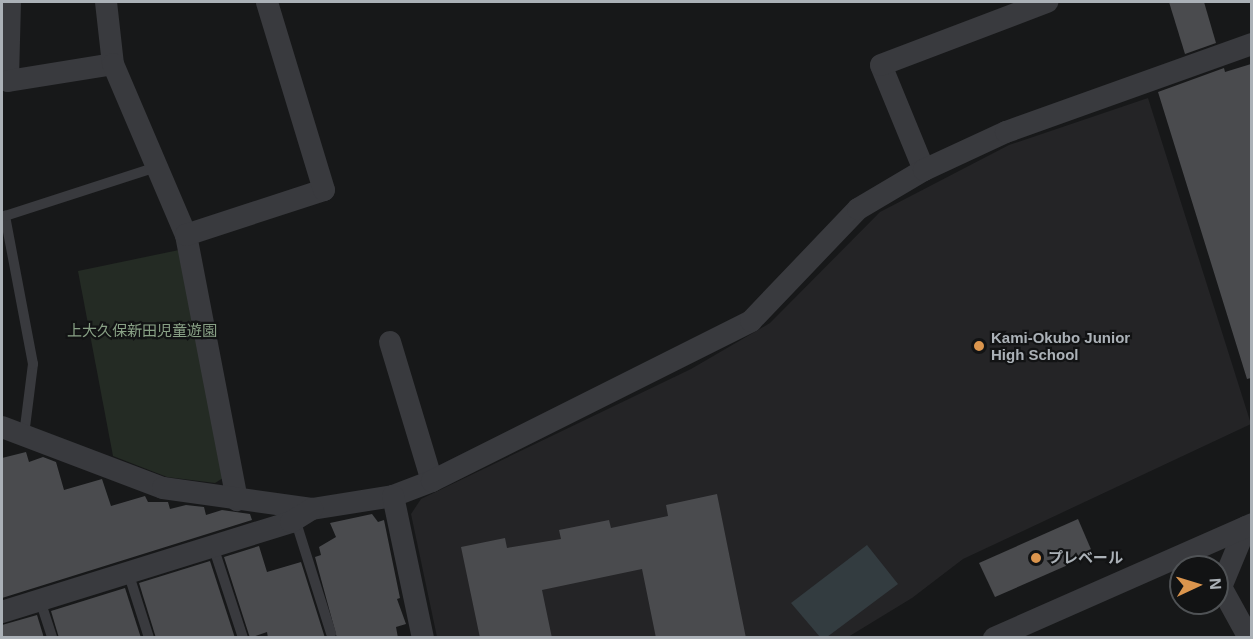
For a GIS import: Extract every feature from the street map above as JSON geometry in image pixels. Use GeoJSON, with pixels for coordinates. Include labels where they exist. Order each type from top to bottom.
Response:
{"type":"FeatureCollection","features":[{"type":"Feature","properties":{"kind":"street"},"geometry":{"type":"LineString","coordinates":[[9,2],[8,81],[113,64]]}},
{"type":"Feature","properties":{"kind":"street"},"geometry":{"type":"LineString","coordinates":[[106,2],[113,64],[186,235],[237,500]]}},
{"type":"Feature","properties":{"kind":"street"},"geometry":{"type":"LineString","coordinates":[[186,235],[324,190],[267,2]]}},
{"type":"Feature","properties":{"kind":"street"},"geometry":{"type":"LineString","coordinates":[[924,170],[881,65],[1047,2]]}},
{"type":"Feature","properties":{"kind":"street"},"geometry":{"type":"LineString","coordinates":[[2,612],[213,546],[304,514],[393,496],[432,481],[752,321],[858,209],[924,170],[1006,132],[1251,45]]}},
{"type":"Feature","properties":{"kind":"street"},"geometry":{"type":"LineString","coordinates":[[390,342],[432,481]]}},
{"type":"Feature","properties":{"kind":"street"},"geometry":{"type":"LineString","coordinates":[[2,427],[163,488],[304,514]]}},
{"type":"Feature","properties":{"kind":"street"},"geometry":{"type":"LineString","coordinates":[[393,496],[423,638]]}},
{"type":"Feature","properties":{"kind":"street"},"geometry":{"type":"LineString","coordinates":[[994,638],[1249,526]]}},
{"type":"Feature","properties":{"kind":"street"},"geometry":{"type":"LineString","coordinates":[[1249,526],[1221,587],[1249,638]]}},
{"type":"Feature","properties":{"kind":"lane"},"geometry":{"type":"LineString","coordinates":[[24,435],[33,364],[5,216],[158,167]]}},
{"type":"Feature","properties":{"kind":"lane"},"geometry":{"type":"LineString","coordinates":[[304,514],[331,633]]}},
{"type":"Feature","properties":{"kind":"lane"},"geometry":{"type":"LineString","coordinates":[[213,546],[243,638]]}},
{"type":"Feature","properties":{"kind":"lane"},"geometry":{"type":"LineString","coordinates":[[128,572],[149,638]]}},
{"type":"Feature","properties":{"kind":"lane"},"geometry":{"type":"LineString","coordinates":[[40,600],[52,638]]}},
{"type":"Feature","properties":{"kind":"shaded area","name":"Kami-Okubo Junior High School"},"geometry":{"type":"Polygon","coordinates":[[[1148,98],[1251,424],[963,559],[912,598],[848,637],[437,637],[411,514],[421,499],[691,369],[770,323],[880,212],[1009,145],[1148,98]]]}},
{"type":"Feature","properties":{"kind":"shaded area"},"geometry":{"type":"Polygon","coordinates":[[[867,545],[898,584],[827,637],[820,637],[791,603],[867,545]]]}},
{"type":"Feature","properties":{"kind":"green space","name":"上大久保新田児童遊園"},"geometry":{"type":"Polygon","coordinates":[[[179,250],[223,478],[215,483],[167,477],[113,456],[78,271],[179,250]]]}},
{"type":"Feature","properties":{"kind":"building"},"geometry":{"type":"Polygon","coordinates":[[[1169,2],[1204,2],[1216,43],[1185,54],[1169,2]]]}},
{"type":"Feature","properties":{"kind":"building"},"geometry":{"type":"Polygon","coordinates":[[[1251,64],[1251,378],[1247,379],[1158,92],[1224,68],[1225,72],[1251,64]]]}},
{"type":"Feature","properties":{"kind":"building"},"geometry":{"type":"Polygon","coordinates":[[[26,452],[29,462],[43,457],[56,462],[64,490],[102,479],[111,506],[145,496],[148,502],[168,502],[170,509],[186,505],[204,507],[206,515],[222,510],[250,514],[252,520],[2,598],[2,458],[26,452]]]}},
{"type":"Feature","properties":{"kind":"building"},"geometry":{"type":"Polygon","coordinates":[[[717,494],[746,638],[656,638],[642,569],[542,590],[552,638],[480,638],[461,547],[505,538],[507,548],[561,539],[559,530],[609,520],[611,528],[668,516],[666,505],[717,494]]]}},
{"type":"Feature","properties":{"kind":"building"},"geometry":{"type":"Polygon","coordinates":[[[372,514],[378,522],[384,520],[400,598],[397,599],[406,624],[396,627],[398,638],[337,638],[315,557],[321,555],[319,547],[336,537],[330,523],[372,514]]]}},
{"type":"Feature","properties":{"kind":"building","name":"プレベール"},"geometry":{"type":"Polygon","coordinates":[[[1078,519],[1093,554],[995,597],[979,563],[1078,519]]]}},
{"type":"Feature","properties":{"kind":"building"},"geometry":{"type":"Polygon","coordinates":[[[259,546],[267,572],[301,562],[325,638],[268,638],[267,632],[250,638],[224,557],[259,546]]]}},
{"type":"Feature","properties":{"kind":"building"},"geometry":{"type":"Polygon","coordinates":[[[210,561],[235,638],[156,638],[139,583],[210,561]]]}},
{"type":"Feature","properties":{"kind":"building"},"geometry":{"type":"Polygon","coordinates":[[[125,588],[141,638],[59,638],[51,611],[125,588]]]}},
{"type":"Feature","properties":{"kind":"building"},"geometry":{"type":"Polygon","coordinates":[[[37,615],[44,638],[2,638],[2,625],[37,615]]]}},
{"type":"Feature","properties":{"kind":"place","name":"Kami-Okubo Junior High School"},"geometry":{"type":"Point","coordinates":[979,346]}},
{"type":"Feature","properties":{"kind":"place","name":"プレベール"},"geometry":{"type":"Point","coordinates":[1036,558]}}]}
